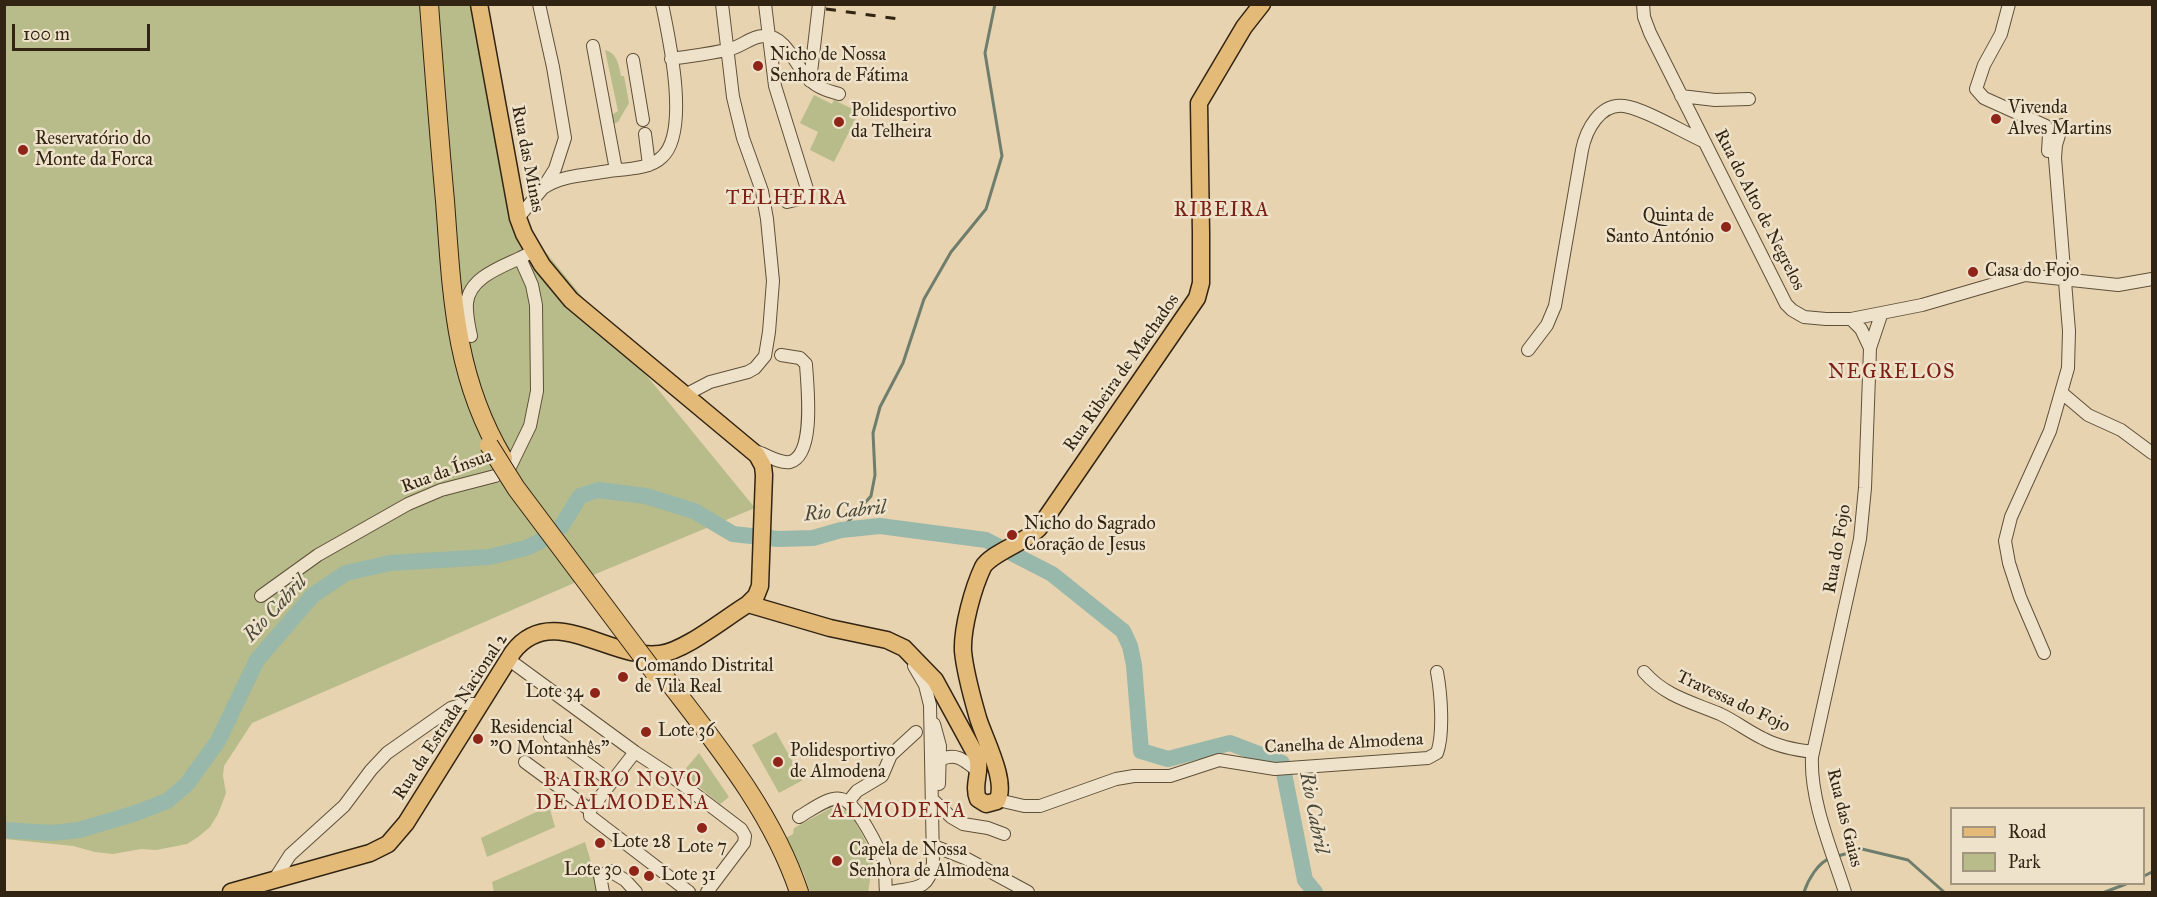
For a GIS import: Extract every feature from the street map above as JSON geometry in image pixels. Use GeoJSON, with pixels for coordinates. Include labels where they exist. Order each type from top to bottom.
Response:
{"type":"FeatureCollection","features":[{"type":"Feature","properties":{"kind":"highway"},"geometry":{"type":"LineString","coordinates":[[422,4],[448,326],[463,386],[491,444],[516,488],[747,790],[778,842],[799,892]]}},
{"type":"Feature","properties":{"kind":"highway"},"geometry":{"type":"LineString","coordinates":[[429,4],[457,335],[469,383],[491,444],[728,771],[758,817],[780,860],[791,892]]}},
{"type":"Feature","properties":{"kind":"highway"},"geometry":{"type":"LineString","coordinates":[[438,4],[440,144]]}},
{"type":"Feature","properties":{"kind":"main road","name":"Rua das Minas"},"geometry":{"type":"LineString","coordinates":[[479,4],[518,218],[527,255],[571,300],[754,451]]}},
{"type":"Feature","properties":{"kind":"main road","name":"Rua Ribeira de Machados"},"geometry":{"type":"LineString","coordinates":[[998,800],[1000,791],[996,769],[977,717],[963,648],[964,628],[972,601],[984,567],[993,557],[1033,534],[1198,296],[1201,283],[1199,103],[1244,27],[1262,4]]}},
{"type":"Feature","properties":{"kind":"main road"},"geometry":{"type":"LineString","coordinates":[[754,451],[763,466],[764,479],[761,578],[758,592],[748,604],[830,628],[895,643],[910,653],[935,680],[977,757],[979,772],[975,790],[978,799],[987,805],[998,800]]}},
{"type":"Feature","properties":{"kind":"main road","name":"Rua da Estrada Nacional 2"},"geometry":{"type":"LineString","coordinates":[[231,892],[370,853],[388,844],[406,823],[479,704],[508,659],[525,638],[551,631],[573,634],[638,653],[664,654],[682,646],[748,604]]}},
{"type":"Feature","properties":{"kind":"street"},"geometry":{"type":"LineString","coordinates":[[518,218],[543,188],[557,165],[565,134],[554,68],[539,4]]}},
{"type":"Feature","properties":{"kind":"street"},"geometry":{"type":"LineString","coordinates":[[543,188],[563,179],[649,165],[663,157],[668,150],[673,136],[677,106],[662,4]]}},
{"type":"Feature","properties":{"kind":"street"},"geometry":{"type":"LineString","coordinates":[[687,394],[710,382],[755,368],[765,356],[768,341],[773,281],[767,219],[762,192],[735,107],[722,4]]}},
{"type":"Feature","properties":{"kind":"street"},"geometry":{"type":"LineString","coordinates":[[765,4],[775,86],[807,187],[804,198],[787,202]]}},
{"type":"Feature","properties":{"kind":"street"},"geometry":{"type":"LineString","coordinates":[[810,81],[819,4]]}},
{"type":"Feature","properties":{"kind":"street","name":"Rua do Alto de Negrelos"},"geometry":{"type":"LineString","coordinates":[[1643,4],[1647,25],[1786,304],[1804,317],[1851,319],[1881,315],[1946,299],[2015,277],[2037,276],[2126,285],[2152,279]]}},
{"type":"Feature","properties":{"kind":"street"},"geometry":{"type":"LineString","coordinates":[[2009,4],[2001,34],[1984,65],[1976,89],[1984,98],[2046,126],[2049,135],[2049,186],[2059,208]]}},
{"type":"Feature","properties":{"kind":"street"},"geometry":{"type":"LineString","coordinates":[[670,59],[727,50],[768,36],[777,40],[786,49],[810,81],[839,94]]}},
{"type":"Feature","properties":{"kind":"street"},"geometry":{"type":"LineString","coordinates":[[593,46],[616,170]]}},
{"type":"Feature","properties":{"kind":"street"},"geometry":{"type":"LineString","coordinates":[[633,60],[643,120]]}},
{"type":"Feature","properties":{"kind":"street"},"geometry":{"type":"LineString","coordinates":[[1681,96],[1715,100],[1749,99]]}},
{"type":"Feature","properties":{"kind":"street"},"geometry":{"type":"LineString","coordinates":[[1528,350],[1547,325],[1555,306],[1582,150],[1587,133],[1594,122],[1608,109],[1624,106],[1645,113],[1703,141]]}},
{"type":"Feature","properties":{"kind":"street"},"geometry":{"type":"LineString","coordinates":[[2044,653],[2020,597],[2009,563],[2005,541],[2011,517],[2050,431],[2062,393],[2069,356],[2066,280],[2055,158],[2061,125]]}},
{"type":"Feature","properties":{"kind":"street"},"geometry":{"type":"LineString","coordinates":[[645,134],[649,165]]}},
{"type":"Feature","properties":{"kind":"street"},"geometry":{"type":"LineString","coordinates":[[471,336],[466,308],[470,292],[485,276],[527,255]]}},
{"type":"Feature","properties":{"kind":"street","name":"Rua da Ínsua"},"geometry":{"type":"LineString","coordinates":[[261,596],[318,555],[408,504],[441,490],[495,476],[510,467],[530,426],[537,391],[536,305],[527,255]]}},
{"type":"Feature","properties":{"kind":"street","name":"Rua do Fojo"},"geometry":{"type":"LineString","coordinates":[[1813,752],[1861,528],[1866,473],[1870,348],[1881,315]]}},
{"type":"Feature","properties":{"kind":"street"},"geometry":{"type":"LineString","coordinates":[[1851,319],[1863,334],[1870,348]]}},
{"type":"Feature","properties":{"kind":"street"},"geometry":{"type":"LineString","coordinates":[[754,451],[790,462],[800,454],[804,443],[808,410],[806,364],[800,358],[781,355]]}},
{"type":"Feature","properties":{"kind":"street"},"geometry":{"type":"LineString","coordinates":[[2062,393],[2088,415],[2121,430],[2152,453]]}},
{"type":"Feature","properties":{"kind":"street"},"geometry":{"type":"LineString","coordinates":[[799,817],[835,799],[848,802],[860,817],[882,858],[888,892],[916,888],[927,882],[932,869],[934,846],[935,802],[931,714],[923,681],[895,643]]}},
{"type":"Feature","properties":{"kind":"street"},"geometry":{"type":"LineString","coordinates":[[508,659],[739,827],[745,838],[740,849],[707,892]]}},
{"type":"Feature","properties":{"kind":"street","name":"Canelha de Almodena"},"geometry":{"type":"LineString","coordinates":[[998,800],[1024,806],[1040,806],[1116,779],[1134,776],[1170,776],[1222,760],[1283,769],[1427,759],[1438,751],[1439,743],[1440,696],[1437,672]]}},
{"type":"Feature","properties":{"kind":"street","name":"Travessa do Fojo"},"geometry":{"type":"LineString","coordinates":[[1644,672],[1657,686],[1670,694],[1726,717],[1765,740],[1786,748],[1813,752]]}},
{"type":"Feature","properties":{"kind":"street"},"geometry":{"type":"LineString","coordinates":[[274,880],[290,855],[344,806],[371,770],[395,746],[453,706],[479,704]]}},
{"type":"Feature","properties":{"kind":"street"},"geometry":{"type":"LineString","coordinates":[[931,714],[940,744],[935,802]]}},
{"type":"Feature","properties":{"kind":"street"},"geometry":{"type":"LineString","coordinates":[[848,802],[857,790],[882,776],[892,753],[916,732]]}},
{"type":"Feature","properties":{"kind":"street"},"geometry":{"type":"LineString","coordinates":[[550,736],[612,782]]}},
{"type":"Feature","properties":{"kind":"street"},"geometry":{"type":"LineString","coordinates":[[635,752],[590,810],[590,817],[689,892]]}},
{"type":"Feature","properties":{"kind":"street","name":"Rua das Gaias"},"geometry":{"type":"LineString","coordinates":[[1813,752],[1815,793],[1845,892]]}},
{"type":"Feature","properties":{"kind":"street"},"geometry":{"type":"LineString","coordinates":[[940,760],[957,756],[979,772]]}},
{"type":"Feature","properties":{"kind":"street"},"geometry":{"type":"LineString","coordinates":[[525,762],[590,810]]}},
{"type":"Feature","properties":{"kind":"street"},"geometry":{"type":"LineString","coordinates":[[935,802],[951,817],[966,825],[988,828],[1004,834]]}},
{"type":"Feature","properties":{"kind":"street"},"geometry":{"type":"LineString","coordinates":[[934,846],[967,859],[1028,892]]}},
{"type":"Feature","properties":{"kind":"street"},"geometry":{"type":"LineString","coordinates":[[603,892],[600,876],[610,871],[626,880],[636,892]]}},
{"type":"Feature","properties":{"kind":"green space"},"geometry":{"type":"Polygon","coordinates":[[[4,5],[471,5],[508,206],[755,508],[581,580],[252,723],[224,766],[226,793],[218,814],[210,827],[187,844],[113,854],[73,846],[5,839],[4,5]]]}},
{"type":"Feature","properties":{"kind":"green space"},"geometry":{"type":"Polygon","coordinates":[[[605,50],[615,57],[621,76],[624,76],[629,103],[618,122],[614,124],[610,116],[618,111],[605,50]]]}},
{"type":"Feature","properties":{"kind":"green space","name":"Polidesportivo da Telheira"},"geometry":{"type":"Polygon","coordinates":[[[814,95],[832,104],[834,100],[859,112],[834,162],[810,150],[818,132],[800,123],[814,95]]]}},
{"type":"Feature","properties":{"kind":"green space","name":"Polidesportivo de Almodena"},"geometry":{"type":"Polygon","coordinates":[[[776,732],[803,780],[779,793],[752,745],[776,732]]]}},
{"type":"Feature","properties":{"kind":"green space"},"geometry":{"type":"Polygon","coordinates":[[[699,753],[729,797],[720,804],[682,773],[699,753]]]}},
{"type":"Feature","properties":{"kind":"green space"},"geometry":{"type":"Polygon","coordinates":[[[549,806],[555,827],[487,857],[481,838],[549,806]]]}},
{"type":"Feature","properties":{"kind":"green space"},"geometry":{"type":"Polygon","coordinates":[[[831,808],[850,811],[872,854],[873,862],[868,892],[810,892],[804,874],[786,838],[793,834],[794,828],[831,808]]]}},
{"type":"Feature","properties":{"kind":"green space"},"geometry":{"type":"Polygon","coordinates":[[[585,842],[600,892],[494,892],[492,882],[585,842]]]}},
{"type":"Feature","properties":{"kind":"waterway"},"geometry":{"type":"LineString","coordinates":[[841,530],[871,496],[875,475],[873,433],[880,407],[903,363],[924,299],[951,252],[986,209],[1002,156],[985,53],[995,4]]}},
{"type":"Feature","properties":{"kind":"waterway","name":"Rio Cabril"},"geometry":{"type":"LineString","coordinates":[[4,830],[52,833],[79,830],[167,801],[187,784],[218,741],[257,660],[313,595],[346,573],[390,563],[489,557],[526,548],[561,527],[580,496],[598,490],[646,496],[694,511],[733,534],[778,539],[813,538],[841,530],[880,526],[986,540],[1052,574],[1123,631],[1130,646],[1134,665],[1141,751],[1168,759],[1230,743],[1282,763],[1305,880],[1315,892]]}},
{"type":"Feature","properties":{"kind":"waterway"},"geometry":{"type":"LineString","coordinates":[[1838,856],[1862,849],[1908,860],[1944,892]]}},
{"type":"Feature","properties":{"kind":"waterway"},"geometry":{"type":"LineString","coordinates":[[1804,892],[1818,867],[1831,858]]}},
{"type":"Feature","properties":{"kind":"waterway"},"geometry":{"type":"LineString","coordinates":[[2145,876],[2152,872]]}},
{"type":"Feature","properties":{"kind":"waterway"},"geometry":{"type":"LineString","coordinates":[[2105,892],[2123,885]]}},
{"type":"Feature","properties":{"kind":"railway"},"geometry":{"type":"LineString","coordinates":[[826,9],[899,19]]}},
{"type":"Feature","properties":{"kind":"place","name":"Nicho de Nossa Senhora de Fátima"},"geometry":{"type":"Point","coordinates":[758,66]}},
{"type":"Feature","properties":{"kind":"place","name":"Vivenda Alves Martins"},"geometry":{"type":"Point","coordinates":[1996,119]}},
{"type":"Feature","properties":{"kind":"place","name":"Polidesportivo da Telheira"},"geometry":{"type":"Point","coordinates":[839,122]}},
{"type":"Feature","properties":{"kind":"place","name":"Reservatório do Monte da Forca"},"geometry":{"type":"Point","coordinates":[23,150]}},
{"type":"Feature","properties":{"kind":"place","name":"Quinta de Santo António"},"geometry":{"type":"Point","coordinates":[1726,227]}},
{"type":"Feature","properties":{"kind":"place","name":"Casa do Fojo"},"geometry":{"type":"Point","coordinates":[1973,272]}},
{"type":"Feature","properties":{"kind":"place","name":"Nicho do Sagrado Coração de Jesus"},"geometry":{"type":"Point","coordinates":[1012,535]}},
{"type":"Feature","properties":{"kind":"place","name":"Comando Distrital de Vila Real"},"geometry":{"type":"Point","coordinates":[623,677]}},
{"type":"Feature","properties":{"kind":"place","name":"Lote 34"},"geometry":{"type":"Point","coordinates":[595,693]}},
{"type":"Feature","properties":{"kind":"place","name":"Lote 36"},"geometry":{"type":"Point","coordinates":[646,732]}},
{"type":"Feature","properties":{"kind":"place","name":"Residencial \"O Montanhês\""},"geometry":{"type":"Point","coordinates":[478,739]}},
{"type":"Feature","properties":{"kind":"place","name":"Polidesportivo de Almodena"},"geometry":{"type":"Point","coordinates":[778,762]}},
{"type":"Feature","properties":{"kind":"place","name":"Lote 7"},"geometry":{"type":"Point","coordinates":[702,828]}},
{"type":"Feature","properties":{"kind":"place","name":"Lote 28"},"geometry":{"type":"Point","coordinates":[600,843]}},
{"type":"Feature","properties":{"kind":"place","name":"Capela de Nossa Senhora de Almodena"},"geometry":{"type":"Point","coordinates":[837,861]}},
{"type":"Feature","properties":{"kind":"place","name":"Lote 30"},"geometry":{"type":"Point","coordinates":[634,871]}},
{"type":"Feature","properties":{"kind":"place","name":"Lote 31"},"geometry":{"type":"Point","coordinates":[649,876]}},
{"type":"Feature","properties":{"kind":"district","name":"TELHEIRA"},"geometry":{"type":"Point","coordinates":[787,199]}},
{"type":"Feature","properties":{"kind":"district","name":"RIBEIRA"},"geometry":{"type":"Point","coordinates":[1222,211]}},
{"type":"Feature","properties":{"kind":"district","name":"NEGRELOS"},"geometry":{"type":"Point","coordinates":[1892,373]}},
{"type":"Feature","properties":{"kind":"district","name":"BAIRRO NOVO DE ALMODENA"},"geometry":{"type":"Point","coordinates":[623,792]}},
{"type":"Feature","properties":{"kind":"district","name":"ALMODENA"},"geometry":{"type":"Point","coordinates":[899,812]}}]}
